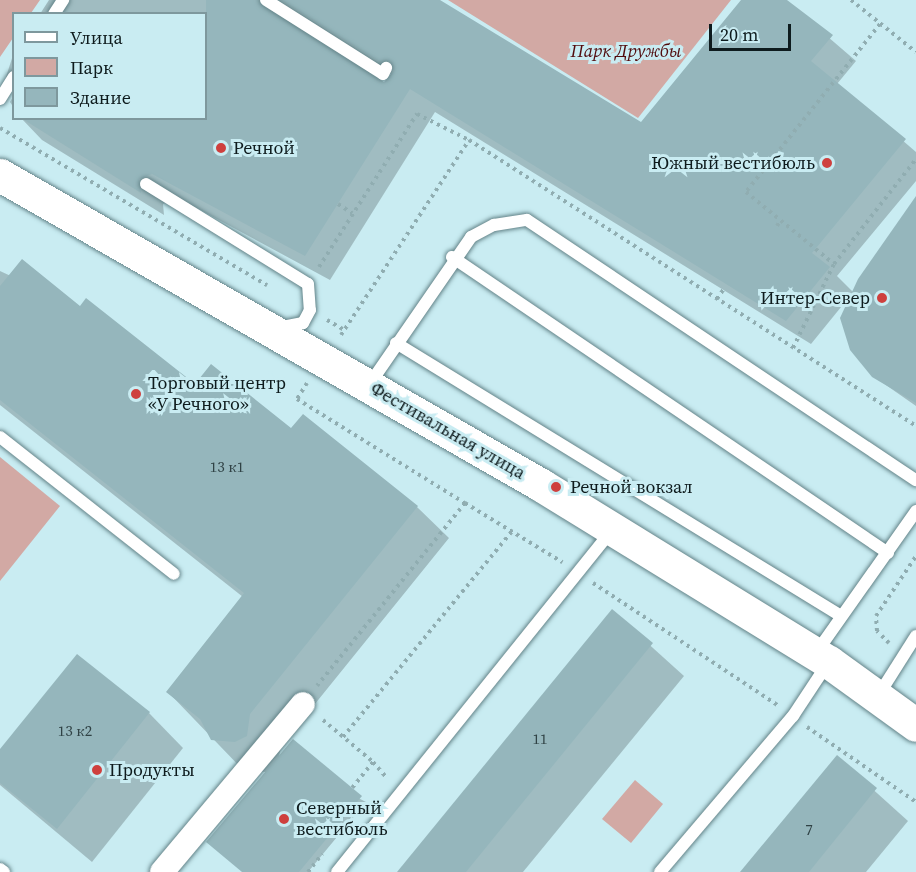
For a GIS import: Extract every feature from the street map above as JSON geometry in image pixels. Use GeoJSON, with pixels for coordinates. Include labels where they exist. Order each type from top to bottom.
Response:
{"type":"FeatureCollection","features":[{"type":"Feature","properties":{"kind":"street","name":"Фестивальная улица"},"geometry":{"type":"LineString","coordinates":[[0,175],[614,528],[822,658],[916,725]]}},
{"type":"Feature","properties":{"kind":"street"},"geometry":{"type":"LineString","coordinates":[[162,872],[303,704]]}},
{"type":"Feature","properties":{"kind":"lane"},"geometry":{"type":"LineString","coordinates":[[266,0],[383,74],[386,68]]}},
{"type":"Feature","properties":{"kind":"lane"},"geometry":{"type":"LineString","coordinates":[[0,99],[12,80]]}},
{"type":"Feature","properties":{"kind":"lane"},"geometry":{"type":"LineString","coordinates":[[146,184],[221,227],[308,284],[310,310],[303,323],[266,326]]}},
{"type":"Feature","properties":{"kind":"lane"},"geometry":{"type":"LineString","coordinates":[[368,386],[452,257],[471,237],[494,225],[527,220],[916,480]]}},
{"type":"Feature","properties":{"kind":"lane"},"geometry":{"type":"LineString","coordinates":[[452,257],[888,553]]}},
{"type":"Feature","properties":{"kind":"lane"},"geometry":{"type":"LineString","coordinates":[[396,343],[840,616]]}},
{"type":"Feature","properties":{"kind":"lane"},"geometry":{"type":"LineString","coordinates":[[0,437],[174,574]]}},
{"type":"Feature","properties":{"kind":"lane"},"geometry":{"type":"LineString","coordinates":[[660,872],[793,716],[840,616],[888,553],[916,511]]}},
{"type":"Feature","properties":{"kind":"lane"},"geometry":{"type":"LineString","coordinates":[[337,872],[614,528]]}},
{"type":"Feature","properties":{"kind":"lane"},"geometry":{"type":"LineString","coordinates":[[878,697],[916,636]]}},
{"type":"Feature","properties":{"kind":"lane"},"geometry":{"type":"LineString","coordinates":[[0,869],[4,872]]}},
{"type":"Feature","properties":{"kind":"path"},"geometry":{"type":"LineString","coordinates":[[851,0],[916,52]]}},
{"type":"Feature","properties":{"kind":"path"},"geometry":{"type":"LineString","coordinates":[[834,264],[753,195],[746,192],[880,24]]}},
{"type":"Feature","properties":{"kind":"path"},"geometry":{"type":"LineString","coordinates":[[0,128],[290,299],[308,284],[417,114],[469,140],[916,426]]}},
{"type":"Feature","properties":{"kind":"path"},"geometry":{"type":"LineString","coordinates":[[381,783],[388,774],[303,704],[465,503],[297,399],[469,140]]}},
{"type":"Feature","properties":{"kind":"path"},"geometry":{"type":"LineString","coordinates":[[793,348],[834,264],[915,165],[916,159]]}},
{"type":"Feature","properties":{"kind":"path"},"geometry":{"type":"LineString","coordinates":[[338,204],[352,213]]}},
{"type":"Feature","properties":{"kind":"path"},"geometry":{"type":"LineString","coordinates":[[777,226],[780,220]]}},
{"type":"Feature","properties":{"kind":"path"},"geometry":{"type":"LineString","coordinates":[[717,299],[725,287]]}},
{"type":"Feature","properties":{"kind":"path"},"geometry":{"type":"LineString","coordinates":[[344,737],[513,530]]}},
{"type":"Feature","properties":{"kind":"path"},"geometry":{"type":"LineString","coordinates":[[905,654],[882,637],[875,624],[916,556]]}},
{"type":"Feature","properties":{"kind":"path"},"geometry":{"type":"LineString","coordinates":[[710,660],[916,802]]}},
{"type":"Feature","properties":{"kind":"path"},"geometry":{"type":"LineString","coordinates":[[352,788],[373,762]]}},
{"type":"Feature","properties":{"kind":"path"},"geometry":{"type":"LineString","coordinates":[[308,872],[330,845]]}},
{"type":"Feature","properties":{"kind":"green space"},"geometry":{"type":"Polygon","coordinates":[[[0,0],[40,0],[32,12],[12,12],[12,39],[0,57],[0,0]]]}},
{"type":"Feature","properties":{"kind":"green space","name":"Парк Дружбы"},"geometry":{"type":"Polygon","coordinates":[[[448,0],[731,0],[638,118],[448,0]]]}},
{"type":"Feature","properties":{"kind":"green space"},"geometry":{"type":"Polygon","coordinates":[[[0,457],[60,506],[0,581],[0,457]]]}},
{"type":"Feature","properties":{"kind":"green space"},"geometry":{"type":"Polygon","coordinates":[[[635,780],[663,804],[631,843],[602,819],[635,780]]]}},
{"type":"Feature","properties":{"kind":"building","name":"Речной"},"geometry":{"type":"Polygon","coordinates":[[[206,0],[258,0],[384,82],[394,71],[390,61],[380,62],[281,0],[440,0],[641,122],[741,0],[787,0],[833,35],[811,61],[906,139],[812,253],[830,267],[786,321],[410,89],[305,256],[152,174],[139,179],[141,193],[24,120],[207,120],[206,0]]]}},
{"type":"Feature","properties":{"kind":"building","name":"Интер-Север"},"geometry":{"type":"Polygon","coordinates":[[[916,196],[916,403],[872,377],[850,350],[840,318],[858,279],[916,196]]]}},
{"type":"Feature","properties":{"kind":"building"},"geometry":{"type":"Polygon","coordinates":[[[22,259],[80,306],[86,298],[195,384],[211,364],[291,428],[303,414],[418,506],[250,714],[247,736],[235,742],[211,740],[200,719],[166,692],[244,593],[0,400],[0,286],[22,259]]]}},
{"type":"Feature","properties":{"kind":"building"},"geometry":{"type":"Polygon","coordinates":[[[612,609],[653,643],[466,872],[397,872],[612,609]]]}},
{"type":"Feature","properties":{"kind":"building"},"geometry":{"type":"Polygon","coordinates":[[[77,654],[150,712],[57,829],[0,783],[0,749],[77,654]]]}},
{"type":"Feature","properties":{"kind":"building","name":"Северный вестибюль"},"geometry":{"type":"Polygon","coordinates":[[[293,739],[362,796],[299,872],[242,872],[206,842],[293,739]]]}},
{"type":"Feature","properties":{"kind":"building"},"geometry":{"type":"Polygon","coordinates":[[[837,755],[877,788],[809,872],[740,872],[837,755]]]}},
{"type":"Feature","properties":{"kind":"place","name":"Речной"},"geometry":{"type":"Point","coordinates":[221,148]}},
{"type":"Feature","properties":{"kind":"place","name":"Южный вестибюль"},"geometry":{"type":"Point","coordinates":[827,163]}},
{"type":"Feature","properties":{"kind":"place","name":"Интер-Север"},"geometry":{"type":"Point","coordinates":[882,298]}},
{"type":"Feature","properties":{"kind":"place","name":"Торговый центр «У Речного»"},"geometry":{"type":"Point","coordinates":[136,394]}},
{"type":"Feature","properties":{"kind":"place","name":"Речной вокзал"},"geometry":{"type":"Point","coordinates":[556,487]}},
{"type":"Feature","properties":{"kind":"place","name":"Продукты"},"geometry":{"type":"Point","coordinates":[97,770]}},
{"type":"Feature","properties":{"kind":"place","name":"Северный вестибюль"},"geometry":{"type":"Point","coordinates":[284,819]}}]}
